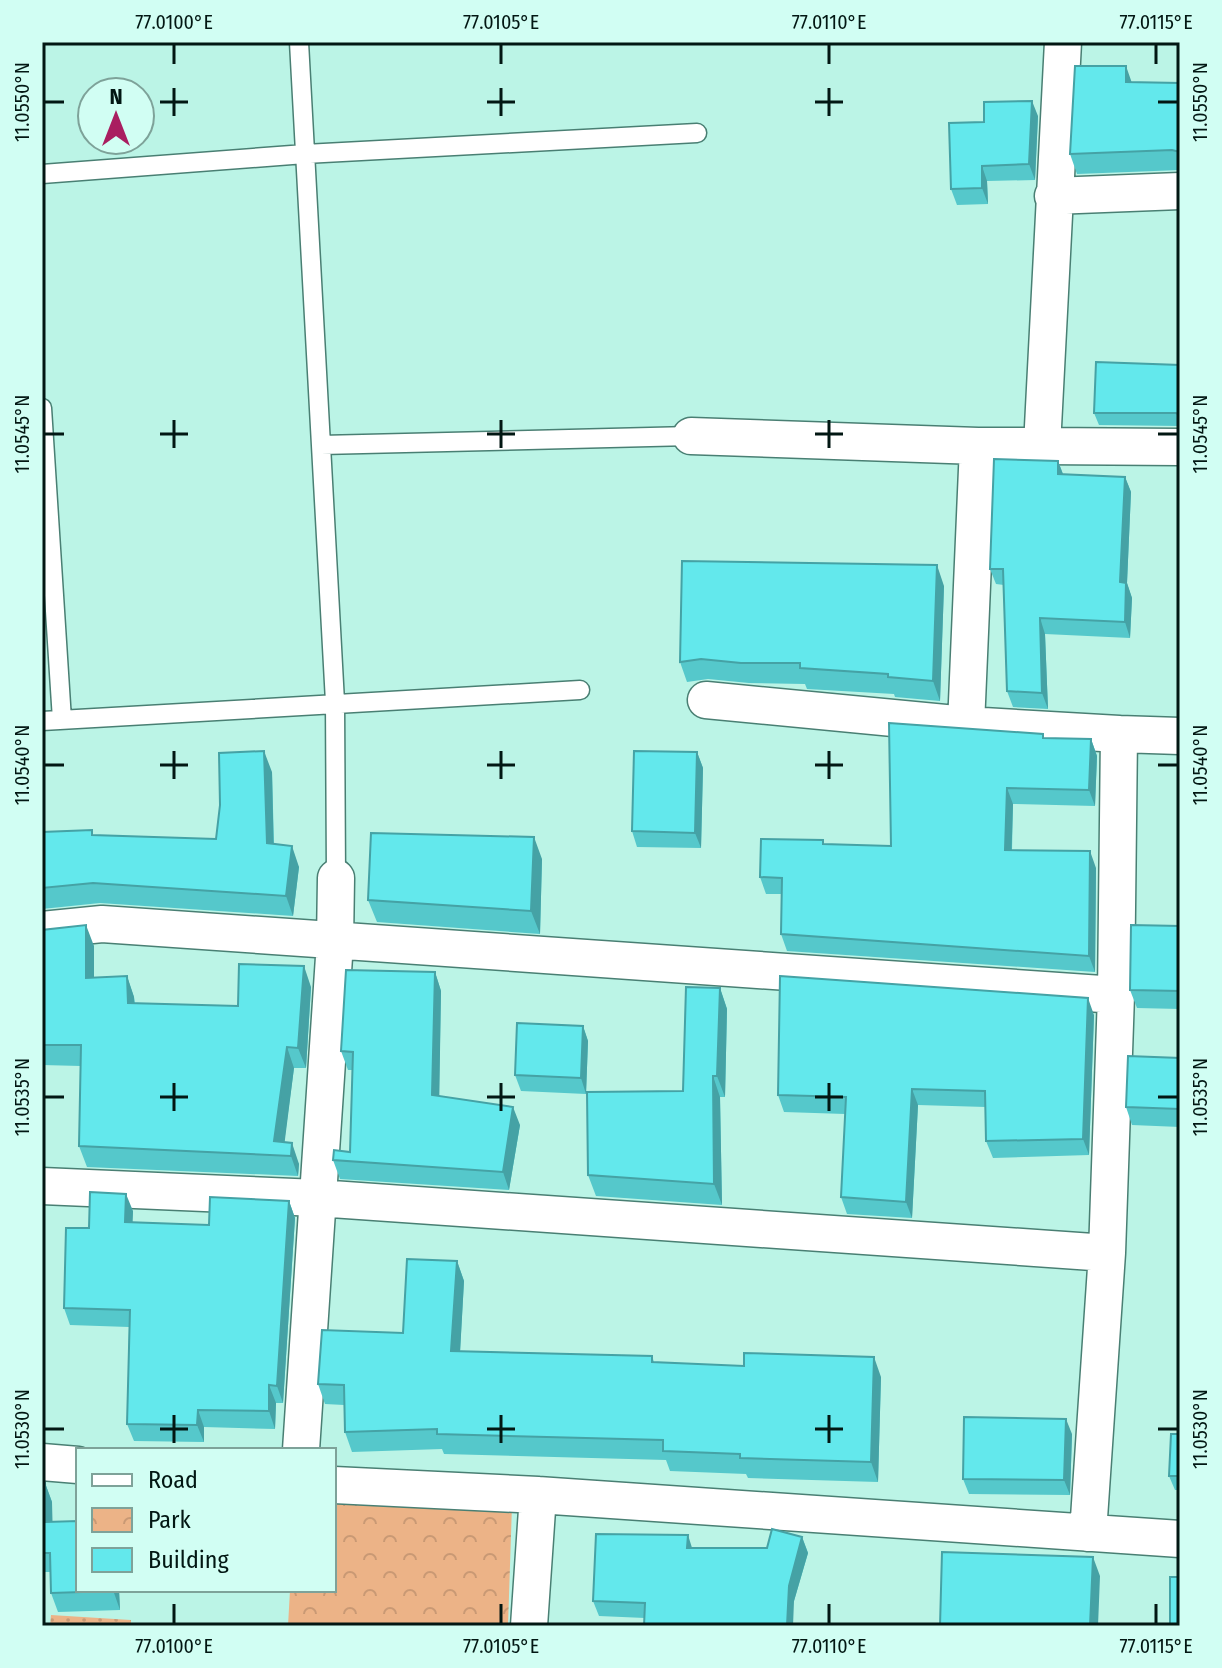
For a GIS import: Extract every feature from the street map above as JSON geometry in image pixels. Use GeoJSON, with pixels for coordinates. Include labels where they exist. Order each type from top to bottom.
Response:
{"type":"FeatureCollection","features":[{"type":"Feature","properties":{"kind":"street"},"geometry":{"type":"LineString","coordinates":[[1042,446],[1063,42]]}},
{"type":"Feature","properties":{"kind":"street"},"geometry":{"type":"LineString","coordinates":[[1053,196],[1180,191]]}},
{"type":"Feature","properties":{"kind":"street"},"geometry":{"type":"LineString","coordinates":[[691,436],[978,446],[1180,447]]}},
{"type":"Feature","properties":{"kind":"street"},"geometry":{"type":"LineString","coordinates":[[966,725],[978,446]]}},
{"type":"Feature","properties":{"kind":"street"},"geometry":{"type":"LineString","coordinates":[[706,700],[966,725],[1180,736]]}},
{"type":"Feature","properties":{"kind":"street"},"geometry":{"type":"LineString","coordinates":[[1088,1533],[1107,1253],[1116,995],[1119,734]]}},
{"type":"Feature","properties":{"kind":"street"},"geometry":{"type":"LineString","coordinates":[[301,1448],[335,942],[336,878]]}},
{"type":"Feature","properties":{"kind":"street"},"geometry":{"type":"LineString","coordinates":[[42,930],[102,924],[1116,995]]}},
{"type":"Feature","properties":{"kind":"street"},"geometry":{"type":"LineString","coordinates":[[42,1186],[317,1198],[1107,1253]]}},
{"type":"Feature","properties":{"kind":"street"},"geometry":{"type":"LineString","coordinates":[[42,1462],[76,1465]]}},
{"type":"Feature","properties":{"kind":"street"},"geometry":{"type":"LineString","coordinates":[[336,1485],[538,1495],[1180,1539]]}},
{"type":"Feature","properties":{"kind":"street"},"geometry":{"type":"LineString","coordinates":[[529,1626],[538,1495]]}},
{"type":"Feature","properties":{"kind":"lane"},"geometry":{"type":"LineString","coordinates":[[299,42],[335,702],[336,878]]}},
{"type":"Feature","properties":{"kind":"lane"},"geometry":{"type":"LineString","coordinates":[[42,174],[305,154],[697,133]]}},
{"type":"Feature","properties":{"kind":"lane"},"geometry":{"type":"LineString","coordinates":[[42,408],[62,720]]}},
{"type":"Feature","properties":{"kind":"lane"},"geometry":{"type":"LineString","coordinates":[[321,445],[691,436]]}},
{"type":"Feature","properties":{"kind":"lane"},"geometry":{"type":"LineString","coordinates":[[42,721],[580,690]]}},
{"type":"Feature","properties":{"kind":"green space"},"geometry":{"type":"Polygon","coordinates":[[[336,1497],[512,1505],[508,1626],[288,1626],[290,1592],[336,1592],[336,1497]]]}},
{"type":"Feature","properties":{"kind":"green space"},"geometry":{"type":"Polygon","coordinates":[[[51,1615],[131,1620],[131,1626],[50,1626],[51,1615]]]}},
{"type":"Feature","properties":{"kind":"building"},"geometry":{"type":"Polygon","coordinates":[[[1075,66],[1126,66],[1126,82],[1180,83],[1180,152],[1070,154],[1075,66]]]}},
{"type":"Feature","properties":{"kind":"building"},"geometry":{"type":"Polygon","coordinates":[[[1032,101],[1029,164],[982,166],[982,188],[951,189],[949,123],[984,122],[984,102],[1032,101]]]}},
{"type":"Feature","properties":{"kind":"building"},"geometry":{"type":"Polygon","coordinates":[[[1096,362],[1180,365],[1180,415],[1094,413],[1096,362]]]}},
{"type":"Feature","properties":{"kind":"building"},"geometry":{"type":"Polygon","coordinates":[[[994,459],[1058,461],[1058,474],[1125,477],[1120,582],[1126,583],[1125,622],[1040,618],[1042,693],[1007,691],[1003,569],[990,569],[994,459]]]}},
{"type":"Feature","properties":{"kind":"building"},"geometry":{"type":"Polygon","coordinates":[[[682,561],[937,565],[933,681],[888,677],[888,674],[800,668],[800,663],[701,659],[680,662],[682,561]]]}},
{"type":"Feature","properties":{"kind":"building"},"geometry":{"type":"Polygon","coordinates":[[[889,723],[1043,734],[1043,738],[1091,739],[1089,790],[1007,788],[1005,850],[1090,851],[1089,956],[781,934],[782,878],[760,877],[761,839],[891,846],[889,723]]]}},
{"type":"Feature","properties":{"kind":"building"},"geometry":{"type":"Polygon","coordinates":[[[264,751],[267,843],[292,846],[286,896],[93,883],[42,888],[42,832],[92,830],[92,835],[216,839],[220,805],[219,753],[264,751]]]}},
{"type":"Feature","properties":{"kind":"building"},"geometry":{"type":"Polygon","coordinates":[[[634,751],[697,752],[695,833],[632,831],[634,751]]]}},
{"type":"Feature","properties":{"kind":"building"},"geometry":{"type":"Polygon","coordinates":[[[371,833],[534,837],[531,911],[368,900],[371,833]]]}},
{"type":"Feature","properties":{"kind":"building"},"geometry":{"type":"Polygon","coordinates":[[[86,925],[86,978],[127,976],[128,1003],[238,1006],[239,964],[304,966],[298,1048],[287,1047],[274,1141],[292,1143],[291,1156],[79,1146],[81,1045],[42,1045],[42,930],[86,925]]]}},
{"type":"Feature","properties":{"kind":"building"},"geometry":{"type":"Polygon","coordinates":[[[1131,925],[1180,926],[1180,991],[1130,990],[1131,925]]]}},
{"type":"Feature","properties":{"kind":"building"},"geometry":{"type":"Polygon","coordinates":[[[346,970],[435,972],[432,1095],[513,1107],[503,1172],[333,1160],[334,1150],[350,1152],[353,1052],[341,1051],[346,970]]]}},
{"type":"Feature","properties":{"kind":"building"},"geometry":{"type":"Polygon","coordinates":[[[780,976],[1088,998],[1083,1139],[986,1141],[985,1091],[912,1089],[906,1202],[841,1197],[846,1097],[778,1095],[780,976]]]}},
{"type":"Feature","properties":{"kind":"building"},"geometry":{"type":"Polygon","coordinates":[[[686,987],[720,988],[717,1076],[713,1076],[714,1184],[588,1175],[587,1092],[683,1091],[686,987]]]}},
{"type":"Feature","properties":{"kind":"building"},"geometry":{"type":"Polygon","coordinates":[[[517,1023],[583,1026],[581,1078],[515,1075],[517,1023]]]}},
{"type":"Feature","properties":{"kind":"building"},"geometry":{"type":"Polygon","coordinates":[[[1128,1056],[1180,1058],[1180,1109],[1126,1107],[1128,1056]]]}},
{"type":"Feature","properties":{"kind":"building"},"geometry":{"type":"Polygon","coordinates":[[[90,1192],[126,1194],[125,1222],[209,1225],[210,1197],[289,1201],[277,1386],[269,1385],[269,1411],[198,1410],[197,1425],[127,1424],[130,1310],[64,1308],[66,1228],[89,1228],[90,1192]]]}},
{"type":"Feature","properties":{"kind":"building"},"geometry":{"type":"Polygon","coordinates":[[[407,1259],[457,1261],[451,1351],[652,1356],[652,1362],[744,1366],[744,1353],[874,1357],[871,1462],[740,1458],[740,1454],[663,1451],[663,1440],[437,1434],[437,1429],[345,1432],[344,1385],[318,1384],[322,1330],[403,1333],[407,1259]]]}},
{"type":"Feature","properties":{"kind":"building"},"geometry":{"type":"Polygon","coordinates":[[[964,1417],[1066,1419],[1064,1480],[963,1479],[964,1417]]]}},
{"type":"Feature","properties":{"kind":"building"},"geometry":{"type":"Polygon","coordinates":[[[1171,1434],[1180,1434],[1180,1476],[1169,1476],[1171,1434]]]}},
{"type":"Feature","properties":{"kind":"building"},"geometry":{"type":"Polygon","coordinates":[[[42,1483],[45,1483],[46,1522],[76,1521],[76,1592],[82,1592],[51,1593],[50,1553],[42,1553],[42,1483]]]}},
{"type":"Feature","properties":{"kind":"building"},"geometry":{"type":"Polygon","coordinates":[[[772,1529],[802,1537],[789,1586],[787,1626],[644,1626],[645,1603],[593,1601],[596,1534],[688,1535],[687,1548],[767,1548],[772,1529]]]}},
{"type":"Feature","properties":{"kind":"building"},"geometry":{"type":"Polygon","coordinates":[[[942,1552],[1093,1557],[1090,1626],[940,1626],[942,1552]]]}},
{"type":"Feature","properties":{"kind":"building"},"geometry":{"type":"Polygon","coordinates":[[[1170,1577],[1180,1577],[1180,1626],[1170,1626],[1170,1577]]]}}]}
